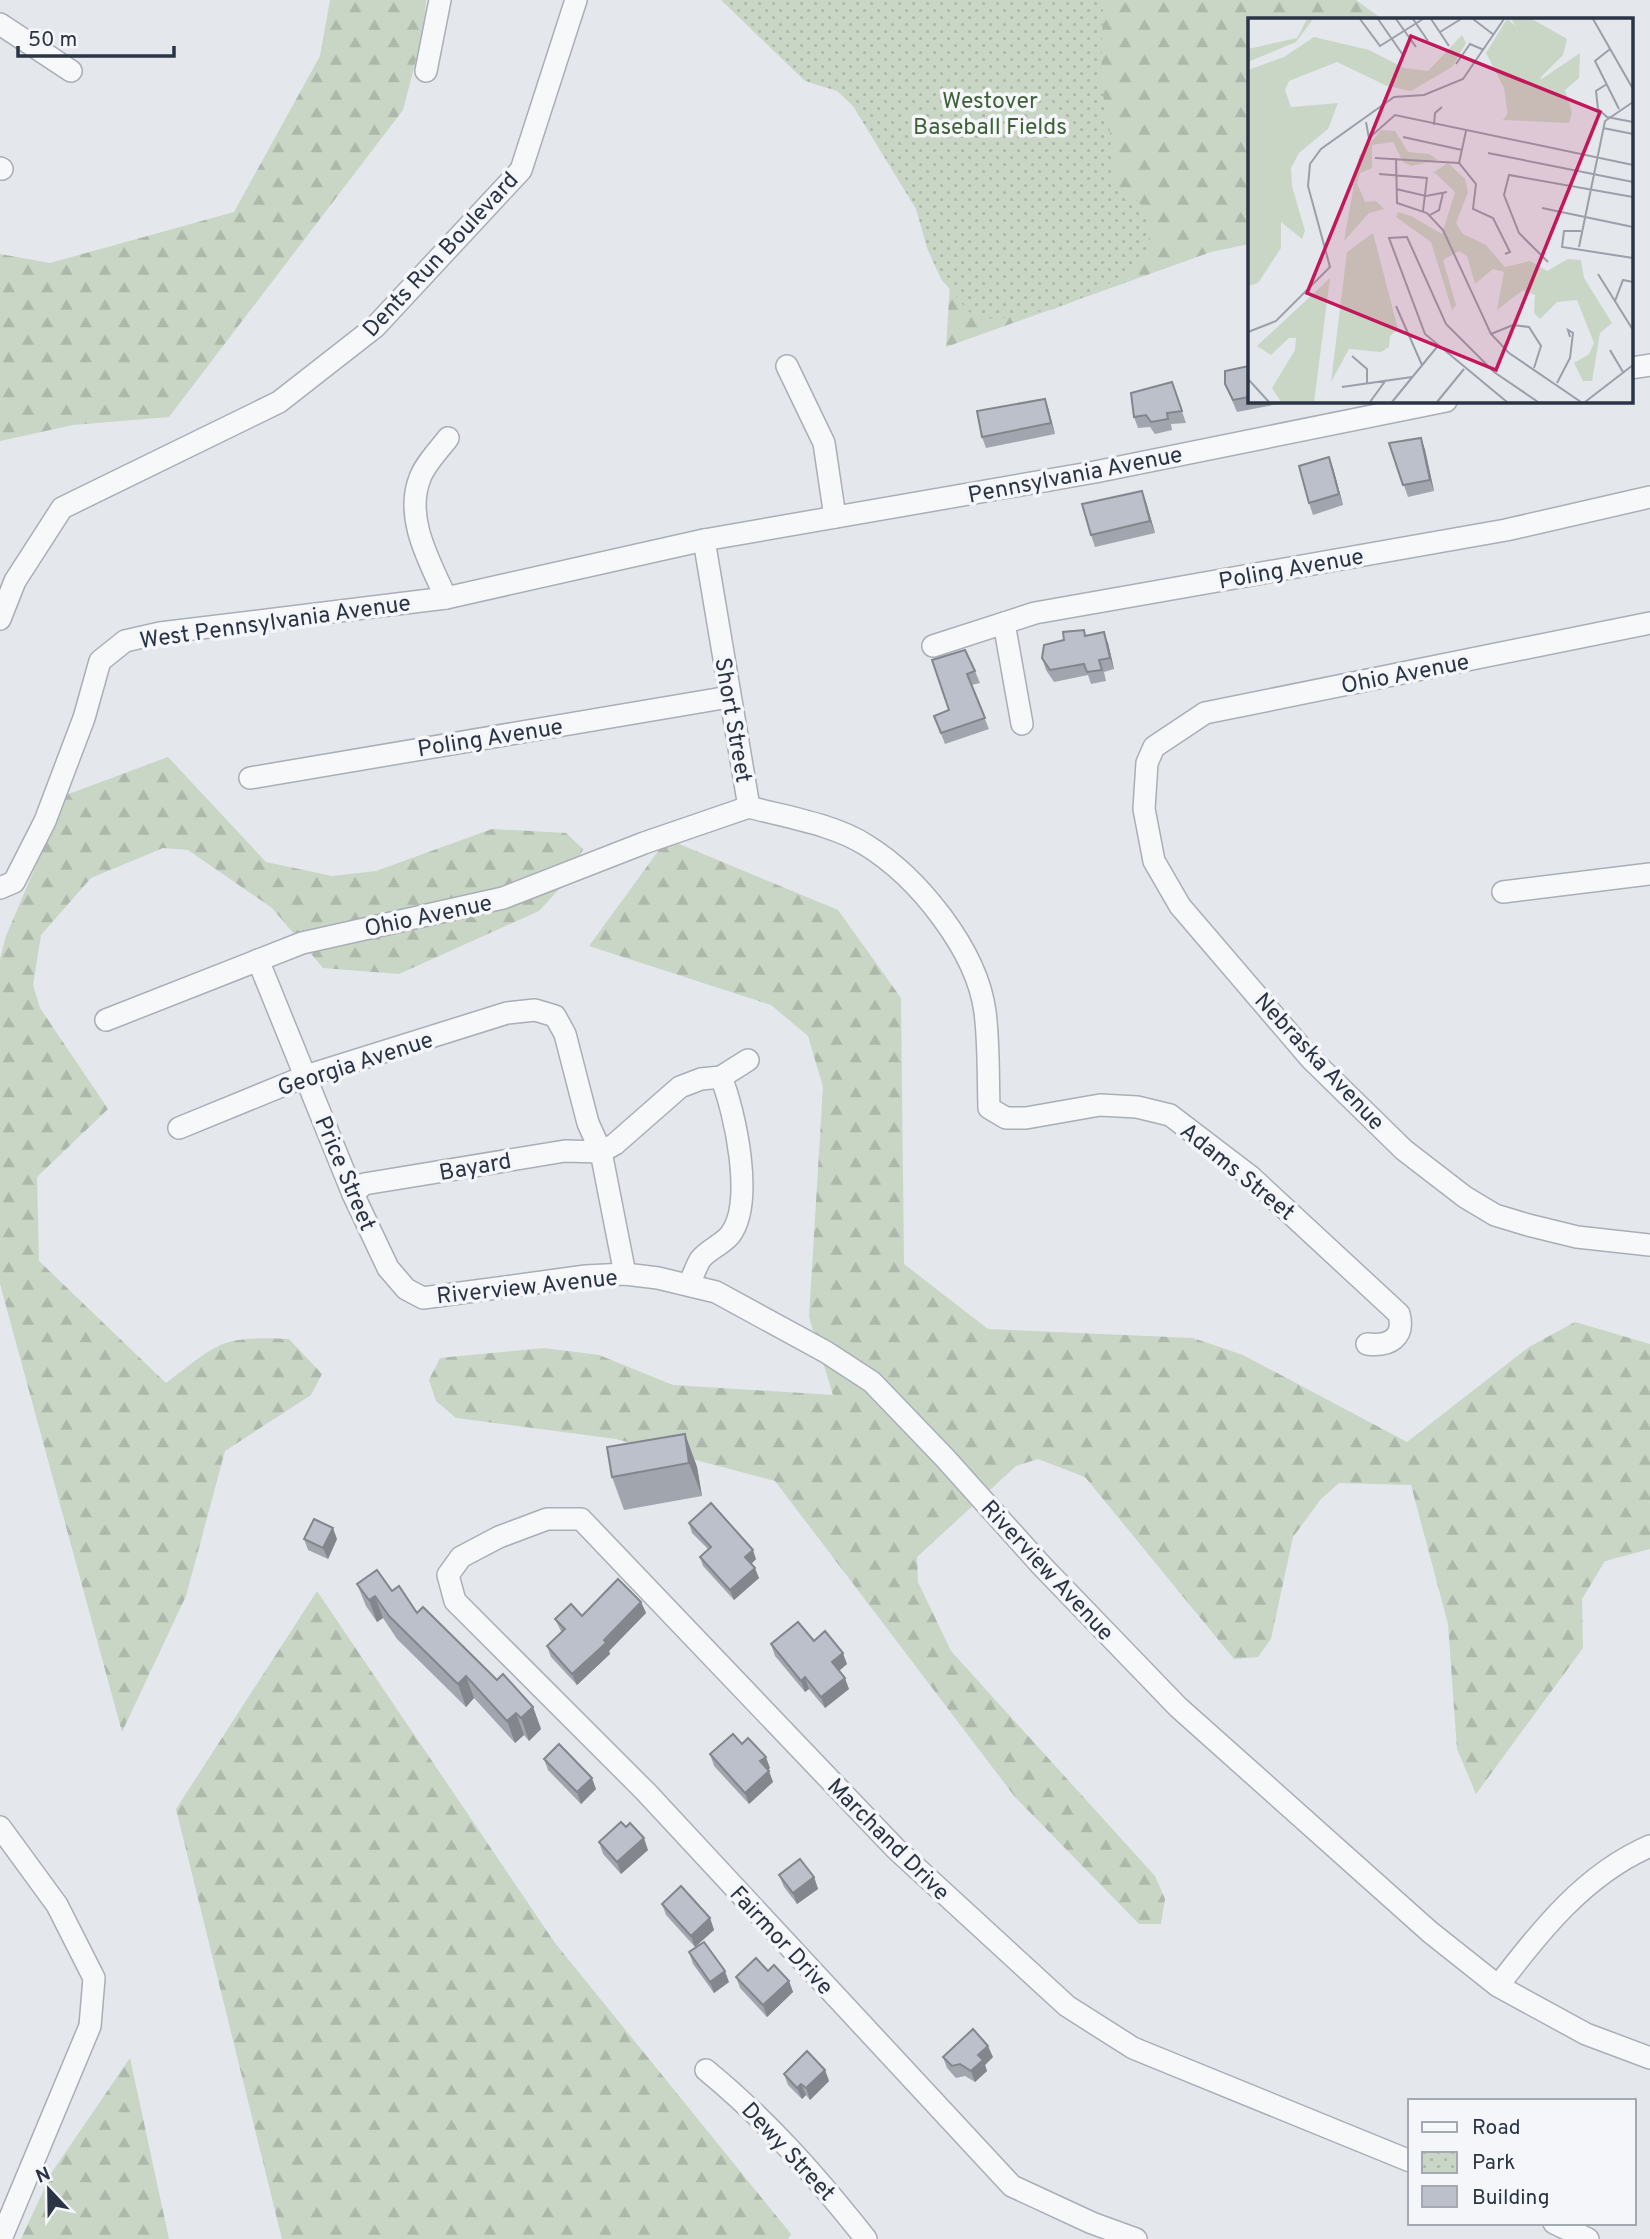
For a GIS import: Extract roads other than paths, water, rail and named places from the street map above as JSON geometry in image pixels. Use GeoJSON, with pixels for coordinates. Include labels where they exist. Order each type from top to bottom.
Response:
{"type":"FeatureCollection","features":[{"type":"Feature","properties":{"kind":"street"},"geometry":{"type":"LineString","coordinates":[[426,71],[440,0]]}},
{"type":"Feature","properties":{"kind":"street","name":"Dents Run Boulevard"},"geometry":{"type":"LineString","coordinates":[[0,619],[15,581],[62,508],[279,402],[375,327],[521,170],[576,0]]}},
{"type":"Feature","properties":{"kind":"street"},"geometry":{"type":"LineString","coordinates":[[0,24],[71,71]]}},
{"type":"Feature","properties":{"kind":"street"},"geometry":{"type":"LineString","coordinates":[[1632,368],[1650,365]]}},
{"type":"Feature","properties":{"kind":"street"},"geometry":{"type":"LineString","coordinates":[[786,366],[824,443],[835,517]]}},
{"type":"Feature","properties":{"kind":"street","name":"Pennsylvania Avenue"},"geometry":{"type":"LineString","coordinates":[[704,540],[1095,472],[1441,402]]}},
{"type":"Feature","properties":{"kind":"street"},"geometry":{"type":"LineString","coordinates":[[446,598],[417,529],[414,502],[420,477],[448,438]]}},
{"type":"Feature","properties":{"kind":"street","name":"Poling Avenue"},"geometry":{"type":"LineString","coordinates":[[933,646],[1035,613],[1506,530],[1650,497]]}},
{"type":"Feature","properties":{"kind":"street","name":"West Pennsylvania Avenue"},"geometry":{"type":"LineString","coordinates":[[0,888],[14,881],[45,821],[84,718],[100,661],[125,641],[160,633],[446,598],[704,540]]}},
{"type":"Feature","properties":{"kind":"street","name":"Short Street"},"geometry":{"type":"LineString","coordinates":[[704,540],[749,807],[812,824],[865,844],[904,876],[937,911],[968,963],[985,1009],[989,1108]]}},
{"type":"Feature","properties":{"kind":"street"},"geometry":{"type":"LineString","coordinates":[[1004,623],[1022,724]]}},
{"type":"Feature","properties":{"kind":"street","name":"Ohio Avenue"},"geometry":{"type":"LineString","coordinates":[[1165,737],[1205,713],[1650,623]]}},
{"type":"Feature","properties":{"kind":"street","name":"Poling Avenue"},"geometry":{"type":"LineString","coordinates":[[250,778],[729,697]]}},
{"type":"Feature","properties":{"kind":"street","name":"Nebraska Avenue"},"geometry":{"type":"LineString","coordinates":[[1165,737],[1154,747],[1147,763],[1144,809],[1154,861],[1180,906],[1311,1059],[1404,1150],[1465,1197],[1495,1215],[1577,1237],[1650,1245]]}},
{"type":"Feature","properties":{"kind":"street","name":"Ohio Avenue"},"geometry":{"type":"LineString","coordinates":[[106,1020],[302,943],[503,898],[645,842],[749,807]]}},
{"type":"Feature","properties":{"kind":"street"},"geometry":{"type":"LineString","coordinates":[[1503,892],[1650,874]]}},
{"type":"Feature","properties":{"kind":"street","name":"Price Street"},"geometry":{"type":"LineString","coordinates":[[258,960],[353,1194],[388,1268]]}},
{"type":"Feature","properties":{"kind":"street","name":"Georgia Avenue"},"geometry":{"type":"LineString","coordinates":[[179,1128],[306,1076],[507,1013],[535,1010],[555,1016],[565,1034],[588,1123],[601,1152]]}},
{"type":"Feature","properties":{"kind":"street"},"geometry":{"type":"LineString","coordinates":[[625,1275],[601,1152],[615,1144],[680,1087],[701,1079],[721,1077],[748,1060]]}},
{"type":"Feature","properties":{"kind":"street"},"geometry":{"type":"LineString","coordinates":[[689,1284],[701,1258],[729,1236],[739,1219],[741,1171],[732,1103],[721,1077]]}},
{"type":"Feature","properties":{"kind":"street","name":"Adams Street"},"geometry":{"type":"LineString","coordinates":[[989,1108],[1006,1118],[1026,1118],[1110,1105],[1170,1115],[1250,1176],[1399,1314],[1402,1325],[1398,1336],[1388,1344],[1367,1344]]}},
{"type":"Feature","properties":{"kind":"street","name":"Bayard"},"geometry":{"type":"LineString","coordinates":[[353,1194],[364,1184],[474,1165],[565,1151],[601,1152]]}},
{"type":"Feature","properties":{"kind":"street","name":"Riverview Avenue"},"geometry":{"type":"LineString","coordinates":[[388,1268],[406,1289],[423,1298],[544,1280],[625,1275],[689,1284],[716,1292],[782,1325],[872,1382],[1041,1565],[1178,1707],[1430,1932],[1498,1986],[1586,2034],[1650,2058]]}},
{"type":"Feature","properties":{"kind":"street","name":"Marchand Drive"},"geometry":{"type":"LineString","coordinates":[[456,1601],[448,1575],[461,1557],[499,1536],[547,1519],[582,1519],[896,1849],[1068,2006],[1133,2048],[1408,2160]]}},
{"type":"Feature","properties":{"kind":"street","name":"Fairmor Drive"},"geometry":{"type":"LineString","coordinates":[[456,1601],[646,1792],[1013,2186],[1092,2223],[1136,2239]]}},
{"type":"Feature","properties":{"kind":"street"},"geometry":{"type":"LineString","coordinates":[[1,2239],[90,2026],[94,1978],[57,1905],[2,1831]]}},
{"type":"Feature","properties":{"kind":"street"},"geometry":{"type":"LineString","coordinates":[[1498,1986],[1539,1931],[1586,1885],[1650,1846]]}},
{"type":"Feature","properties":{"kind":"street","name":"Dewy Street"},"geometry":{"type":"LineString","coordinates":[[706,2070],[753,2108],[832,2196],[866,2239]]}},
{"type":"Feature","properties":{"kind":"street"},"geometry":{"type":"LineString","coordinates":[[1558,2225],[1588,2239]]}},
{"type":"Feature","properties":{"kind":"park label","name":"Westover Baseball Fields"},"geometry":{"type":"Point","coordinates":[990,113]}}]}
